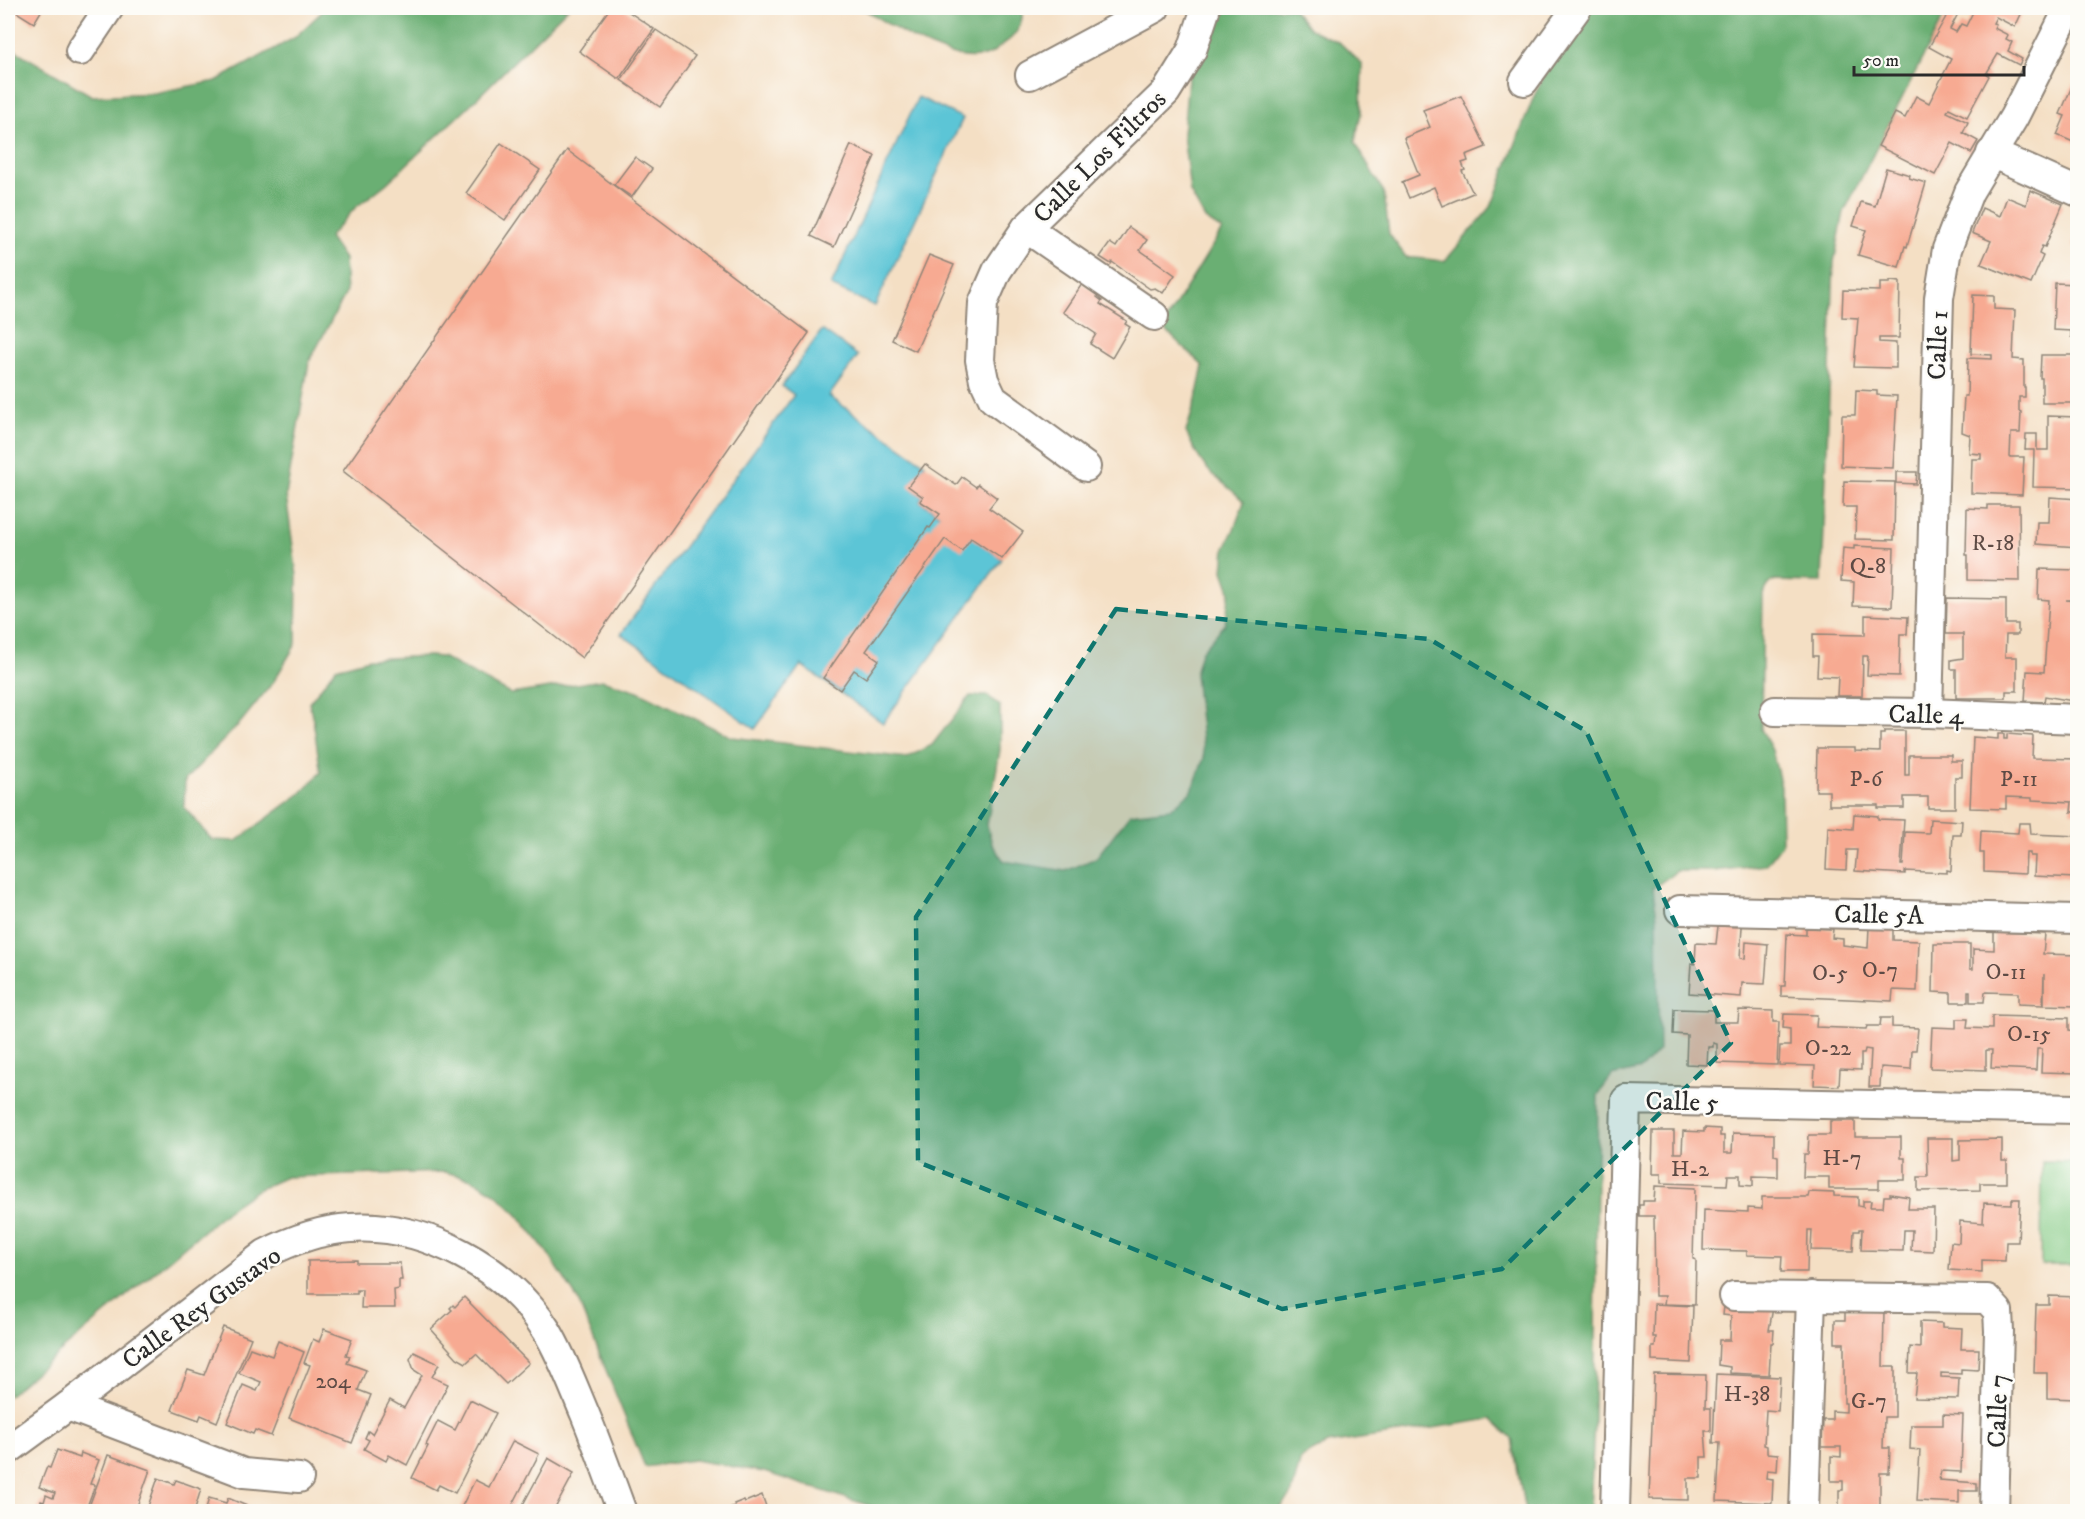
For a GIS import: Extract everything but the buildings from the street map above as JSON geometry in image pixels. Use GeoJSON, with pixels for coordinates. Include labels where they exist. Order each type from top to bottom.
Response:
{"type":"FeatureCollection","features":[{"type":"Feature","properties":{"kind":"street"},"geometry":{"type":"LineString","coordinates":[[80,51],[109,8]]}},
{"type":"Feature","properties":{"kind":"street"},"geometry":{"type":"LineString","coordinates":[[1030,75],[1155,8]]}},
{"type":"Feature","properties":{"kind":"street","name":"Calle Los Filtros"},"geometry":{"type":"LineString","coordinates":[[1154,316],[1026,228],[1166,92],[1192,50],[1205,8]]}},
{"type":"Feature","properties":{"kind":"street"},"geometry":{"type":"LineString","coordinates":[[1524,81],[1577,8]]}},
{"type":"Feature","properties":{"kind":"street","name":"Calle 1"},"geometry":{"type":"LineString","coordinates":[[1928,713],[1939,298],[1947,249],[1969,192],[2014,117],[2069,8]]}},
{"type":"Feature","properties":{"kind":"street"},"geometry":{"type":"LineString","coordinates":[[1991,153],[2078,192]]}},
{"type":"Feature","properties":{"kind":"street"},"geometry":{"type":"LineString","coordinates":[[1026,228],[997,272],[983,303],[980,360],[984,380],[993,399],[1086,467]]}},
{"type":"Feature","properties":{"kind":"street","name":"Calle 4"},"geometry":{"type":"LineString","coordinates":[[1775,711],[1928,713],[2078,719]]}},
{"type":"Feature","properties":{"kind":"street","name":"Calle 5A"},"geometry":{"type":"LineString","coordinates":[[1680,910],[2078,919]]}},
{"type":"Feature","properties":{"kind":"street","name":"Calle 5"},"geometry":{"type":"LineString","coordinates":[[1614,1512],[1626,1100],[2078,1109]]}},
{"type":"Feature","properties":{"kind":"street","name":"Calle Rey Gustavo"},"geometry":{"type":"LineString","coordinates":[[8,1450],[68,1407],[265,1254],[294,1239],[318,1233],[352,1228],[385,1230],[428,1239],[471,1257],[502,1281],[525,1304],[546,1329],[564,1361],[622,1512]]}},
{"type":"Feature","properties":{"kind":"street"},"geometry":{"type":"LineString","coordinates":[[1734,1296],[1811,1296],[1804,1512]]}},
{"type":"Feature","properties":{"kind":"street","name":"Calle 7"},"geometry":{"type":"LineString","coordinates":[[1811,1296],[1988,1299],[1998,1311],[1999,1331],[1994,1512]]}},
{"type":"Feature","properties":{"kind":"street"},"geometry":{"type":"LineString","coordinates":[[68,1407],[244,1473],[299,1478]]}},
{"type":"Feature","properties":{"kind":"highlighted area"},"geometry":{"type":"Polygon","coordinates":[[[1116,609],[1429,639],[1586,731],[1731,1043],[1502,1269],[1282,1309],[918,1162],[916,917],[1116,609]]]}},
{"type":"Feature","properties":{"kind":"green space"},"geometry":{"type":"Polygon","coordinates":[[[326,8],[568,8],[386,184],[355,208],[329,237],[344,259],[346,293],[309,362],[286,495],[297,576],[296,644],[274,681],[241,722],[185,780],[184,807],[212,840],[236,841],[300,794],[321,772],[309,703],[336,668],[369,659],[429,656],[442,657],[511,694],[602,680],[638,691],[732,737],[907,758],[932,745],[970,696],[988,696],[1000,706],[1000,750],[987,825],[992,844],[1004,861],[1066,871],[1096,858],[1130,814],[1170,809],[1192,791],[1204,758],[1195,674],[1201,652],[1225,624],[1230,591],[1223,571],[1225,548],[1244,502],[1207,469],[1191,443],[1186,432],[1203,366],[1162,327],[1222,230],[1205,219],[1190,192],[1183,134],[1188,79],[1213,8],[1292,8],[1310,29],[1340,43],[1362,64],[1361,113],[1355,142],[1384,193],[1389,234],[1406,257],[1445,261],[1491,207],[1534,96],[1575,16],[1583,8],[1948,8],[1844,212],[1834,262],[1822,582],[1771,581],[1763,594],[1761,729],[1772,750],[1781,787],[1782,844],[1766,865],[1714,871],[1677,871],[1653,888],[1657,918],[1659,1050],[1641,1069],[1612,1076],[1598,1095],[1594,1423],[1590,1511],[1525,1511],[1512,1439],[1491,1419],[1327,1444],[1301,1458],[1291,1496],[1277,1511],[886,1511],[764,1472],[694,1460],[645,1467],[577,1298],[547,1252],[518,1215],[495,1193],[472,1179],[445,1172],[286,1177],[257,1190],[229,1209],[8,1396],[8,46],[92,96],[154,93],[216,81],[294,38],[326,8]]]}},
{"type":"Feature","properties":{"kind":"green space"},"geometry":{"type":"Polygon","coordinates":[[[862,8],[1022,8],[1022,18],[1019,28],[1009,40],[990,54],[975,57],[959,56],[923,44],[862,8]]]}},
{"type":"Feature","properties":{"kind":"green space"},"geometry":{"type":"Polygon","coordinates":[[[2042,1161],[2077,1162],[2077,1265],[2041,1265],[2042,1161]]]}},
{"type":"Feature","properties":{"kind":"water"},"geometry":{"type":"Polygon","coordinates":[[[918,97],[963,118],[875,306],[831,286],[918,97]]]}},
{"type":"Feature","properties":{"kind":"water"},"geometry":{"type":"Polygon","coordinates":[[[822,330],[858,356],[829,396],[925,464],[909,486],[923,497],[920,501],[1002,559],[883,723],[801,665],[755,729],[621,634],[794,395],[782,386],[822,330]]]}}]}
